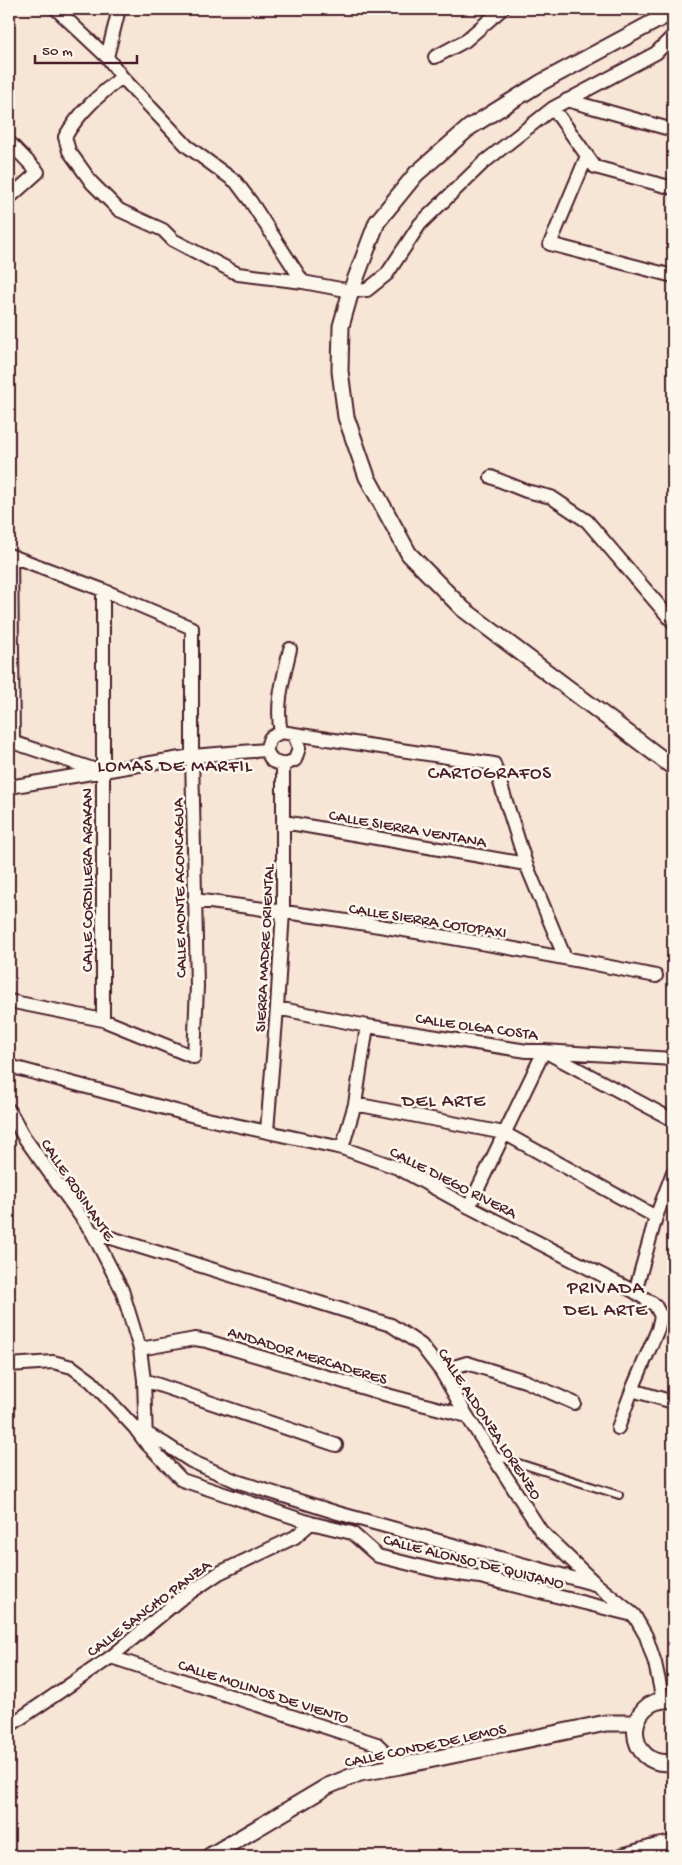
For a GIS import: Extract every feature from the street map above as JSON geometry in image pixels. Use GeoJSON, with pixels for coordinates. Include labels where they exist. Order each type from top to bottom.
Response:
{"type":"FeatureCollection","features":[{"type":"Feature","properties":{"kind":"street"},"geometry":{"type":"LineString","coordinates":[[56,9],[107,57],[122,77],[187,146],[236,182],[303,282]]}},
{"type":"Feature","properties":{"kind":"street"},"geometry":{"type":"LineString","coordinates":[[107,57],[119,9]]}},
{"type":"Feature","properties":{"kind":"street"},"geometry":{"type":"LineString","coordinates":[[435,57],[465,41],[502,9]]}},
{"type":"Feature","properties":{"kind":"street"},"geometry":{"type":"LineString","coordinates":[[665,12],[542,82],[470,126],[416,174],[378,222],[351,292],[341,326],[340,371],[346,417],[367,476],[408,554],[463,609],[673,767]]}},
{"type":"Feature","properties":{"kind":"street"},"geometry":{"type":"LineString","coordinates":[[122,77],[97,96],[71,126],[65,137],[69,151],[92,183],[119,210],[163,230],[173,240],[238,274],[303,282],[351,292],[367,290],[387,274],[420,224],[483,163],[553,108],[656,54],[673,36]]}},
{"type":"Feature","properties":{"kind":"street"},"geometry":{"type":"LineString","coordinates":[[567,100],[673,130]]}},
{"type":"Feature","properties":{"kind":"street"},"geometry":{"type":"LineString","coordinates":[[553,108],[595,167],[673,188]]}},
{"type":"Feature","properties":{"kind":"street"},"geometry":{"type":"LineString","coordinates":[[9,142],[38,172],[9,198]]}},
{"type":"Feature","properties":{"kind":"street"},"geometry":{"type":"LineString","coordinates":[[587,156],[550,244],[673,276]]}},
{"type":"Feature","properties":{"kind":"street"},"geometry":{"type":"LineString","coordinates":[[491,477],[526,491],[551,497],[587,521],[673,622]]}},
{"type":"Feature","properties":{"kind":"street"},"geometry":{"type":"LineString","coordinates":[[102,772],[11,742],[10,555],[103,590]]}},
{"type":"Feature","properties":{"kind":"street","name":"CALLE MONTE ACONCAGUA"},"geometry":{"type":"LineString","coordinates":[[103,590],[192,628],[194,900],[197,986],[194,1057],[103,1020]]}},
{"type":"Feature","properties":{"kind":"street","name":"CALLE CORDILLERA ARAKAN"},"geometry":{"type":"LineString","coordinates":[[103,590],[103,1020]]}},
{"type":"Feature","properties":{"kind":"street"},"geometry":{"type":"LineString","coordinates":[[290,649],[281,689],[278,719],[288,733],[299,748],[295,760],[283,765],[272,761],[266,750],[270,738],[288,733],[494,764],[526,864],[565,958]]}},
{"type":"Feature","properties":{"kind":"street"},"geometry":{"type":"LineString","coordinates":[[9,787],[192,756],[266,750]]}},
{"type":"Feature","properties":{"kind":"street","name":"SIERRA MADRE ORIENTAL"},"geometry":{"type":"LineString","coordinates":[[267,1131],[278,1008],[283,911],[283,765]]}},
{"type":"Feature","properties":{"kind":"street","name":"CALLE SIERRA VENTANA"},"geometry":{"type":"LineString","coordinates":[[284,822],[526,864]]}},
{"type":"Feature","properties":{"kind":"street","name":"CALLE SIERRA COTOPAXI"},"geometry":{"type":"LineString","coordinates":[[194,900],[283,911],[565,958],[656,976]]}},
{"type":"Feature","properties":{"kind":"street"},"geometry":{"type":"LineString","coordinates":[[9,1001],[103,1020]]}},
{"type":"Feature","properties":{"kind":"street","name":"CALLE OLGA COSTA"},"geometry":{"type":"LineString","coordinates":[[278,1008],[367,1026],[527,1051],[673,1059]]}},
{"type":"Feature","properties":{"kind":"street"},"geometry":{"type":"LineString","coordinates":[[342,1148],[355,1104],[367,1026]]}},
{"type":"Feature","properties":{"kind":"street"},"geometry":{"type":"LineString","coordinates":[[469,1207],[544,1051],[673,1120]]}},
{"type":"Feature","properties":{"kind":"street","name":"CALLE DIEGO RIVERA"},"geometry":{"type":"LineString","coordinates":[[9,1066],[198,1117],[342,1148],[398,1168],[469,1207],[635,1292],[655,1305],[661,1316],[658,1329],[618,1428]]}},
{"type":"Feature","properties":{"kind":"street"},"geometry":{"type":"LineString","coordinates":[[355,1104],[504,1133],[656,1217]]}},
{"type":"Feature","properties":{"kind":"street","name":"CALLE ROSINANTE"},"geometry":{"type":"LineString","coordinates":[[9,1110],[24,1137],[92,1232],[122,1290],[140,1349],[144,1380],[146,1438]]}},
{"type":"Feature","properties":{"kind":"street"},"geometry":{"type":"LineString","coordinates":[[9,1133],[24,1137]]}},
{"type":"Feature","properties":{"kind":"street"},"geometry":{"type":"LineString","coordinates":[[635,1292],[656,1217],[673,1172]]}},
{"type":"Feature","properties":{"kind":"street","name":"CALLE ALDONZA LORENZO"},"geometry":{"type":"LineString","coordinates":[[92,1232],[391,1326],[420,1346],[441,1371],[467,1416],[541,1531],[597,1585],[634,1615],[646,1636],[668,1700]]}},
{"type":"Feature","properties":{"kind":"street","name":"ANDADOR MERCADERES"},"geometry":{"type":"LineString","coordinates":[[140,1349],[195,1339],[207,1341],[391,1396],[467,1416]]}},
{"type":"Feature","properties":{"kind":"street","name":"CALLE ALONSO DE QUIJANO"},"geometry":{"type":"LineString","coordinates":[[9,1365],[53,1362],[72,1367],[91,1381],[146,1438],[182,1480],[312,1523],[352,1533],[378,1556],[438,1571],[480,1577],[634,1615]]}},
{"type":"Feature","properties":{"kind":"street"},"geometry":{"type":"LineString","coordinates":[[441,1371],[468,1363],[525,1381],[574,1403]]}},
{"type":"Feature","properties":{"kind":"street"},"geometry":{"type":"LineString","coordinates":[[144,1380],[336,1445]]}},
{"type":"Feature","properties":{"kind":"street"},"geometry":{"type":"LineString","coordinates":[[632,1390],[673,1402]]}},
{"type":"Feature","properties":{"kind":"street","name":"CALLE ALONSO DE QUIJANO"},"geometry":{"type":"LineString","coordinates":[[146,1438],[236,1481],[338,1514],[597,1585]]}},
{"type":"Feature","properties":{"kind":"street"},"geometry":{"type":"LineString","coordinates":[[335,1529],[338,1514]]}},
{"type":"Feature","properties":{"kind":"street","name":"CALLE SANCHO PANZA"},"geometry":{"type":"LineString","coordinates":[[9,1726],[111,1657],[179,1600],[211,1578],[295,1537],[312,1523]]}},
{"type":"Feature","properties":{"kind":"street","name":"CALLE MOLINOS DE VIENTO"},"geometry":{"type":"LineString","coordinates":[[111,1657],[377,1744],[400,1766]]}},
{"type":"Feature","properties":{"kind":"street"},"geometry":{"type":"LineString","coordinates":[[668,1700],[651,1704],[642,1712],[636,1723],[635,1734],[637,1744],[643,1753],[661,1763],[673,1763]]}},
{"type":"Feature","properties":{"kind":"street","name":"CALLE CONDE DE LEMOS"},"geometry":{"type":"LineString","coordinates":[[210,1856],[328,1786],[360,1773],[606,1723],[636,1723]]}},
{"type":"Feature","properties":{"kind":"street"},"geometry":{"type":"LineString","coordinates":[[618,1856],[673,1842]]}},
{"type":"Feature","properties":{"kind":"lane"},"geometry":{"type":"LineString","coordinates":[[492,1454],[619,1495]]}},
{"type":"Feature","properties":{"kind":"district","name":"LOMAS DE MARFIL"},"geometry":{"type":"Point","coordinates":[175,764]}},
{"type":"Feature","properties":{"kind":"district","name":"CARTOGRAFOS"},"geometry":{"type":"Point","coordinates":[490,771]}},
{"type":"Feature","properties":{"kind":"district","name":"DEL ARTE"},"geometry":{"type":"Point","coordinates":[444,1099]}},
{"type":"Feature","properties":{"kind":"district","name":"PRIVADA DEL ARTE"},"geometry":{"type":"Point","coordinates":[606,1297]}}]}
